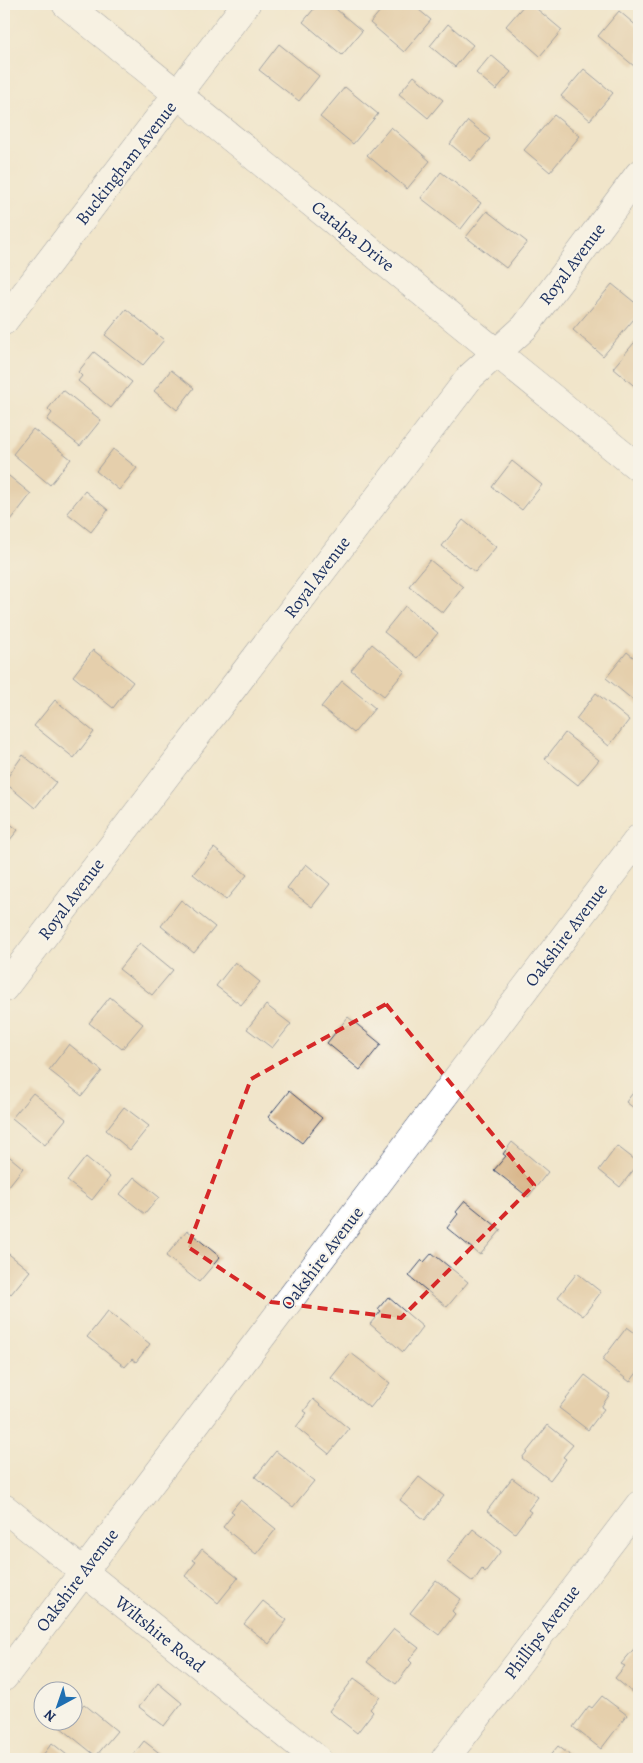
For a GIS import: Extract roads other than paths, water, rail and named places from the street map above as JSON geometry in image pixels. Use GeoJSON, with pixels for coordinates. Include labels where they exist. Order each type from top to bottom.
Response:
{"type":"FeatureCollection","features":[{"type":"Feature","properties":{"kind":"street","name":"Catalpa Drive"},"geometry":{"type":"LineString","coordinates":[[66,4],[639,468]]}},
{"type":"Feature","properties":{"kind":"street","name":"Buckingham Avenue"},"geometry":{"type":"LineString","coordinates":[[4,321],[246,4]]}},
{"type":"Feature","properties":{"kind":"street","name":"Royal Avenue"},"geometry":{"type":"LineString","coordinates":[[4,988],[470,377],[525,327],[639,174]]}},
{"type":"Feature","properties":{"kind":"street","name":"Oakshire Avenue"},"geometry":{"type":"LineString","coordinates":[[4,1677],[639,838]]}},
{"type":"Feature","properties":{"kind":"street","name":"Phillips Avenue"},"geometry":{"type":"LineString","coordinates":[[445,1759],[639,1505]]}},
{"type":"Feature","properties":{"kind":"street","name":"Wiltshire Road"},"geometry":{"type":"LineString","coordinates":[[4,1508],[317,1759]]}}]}
